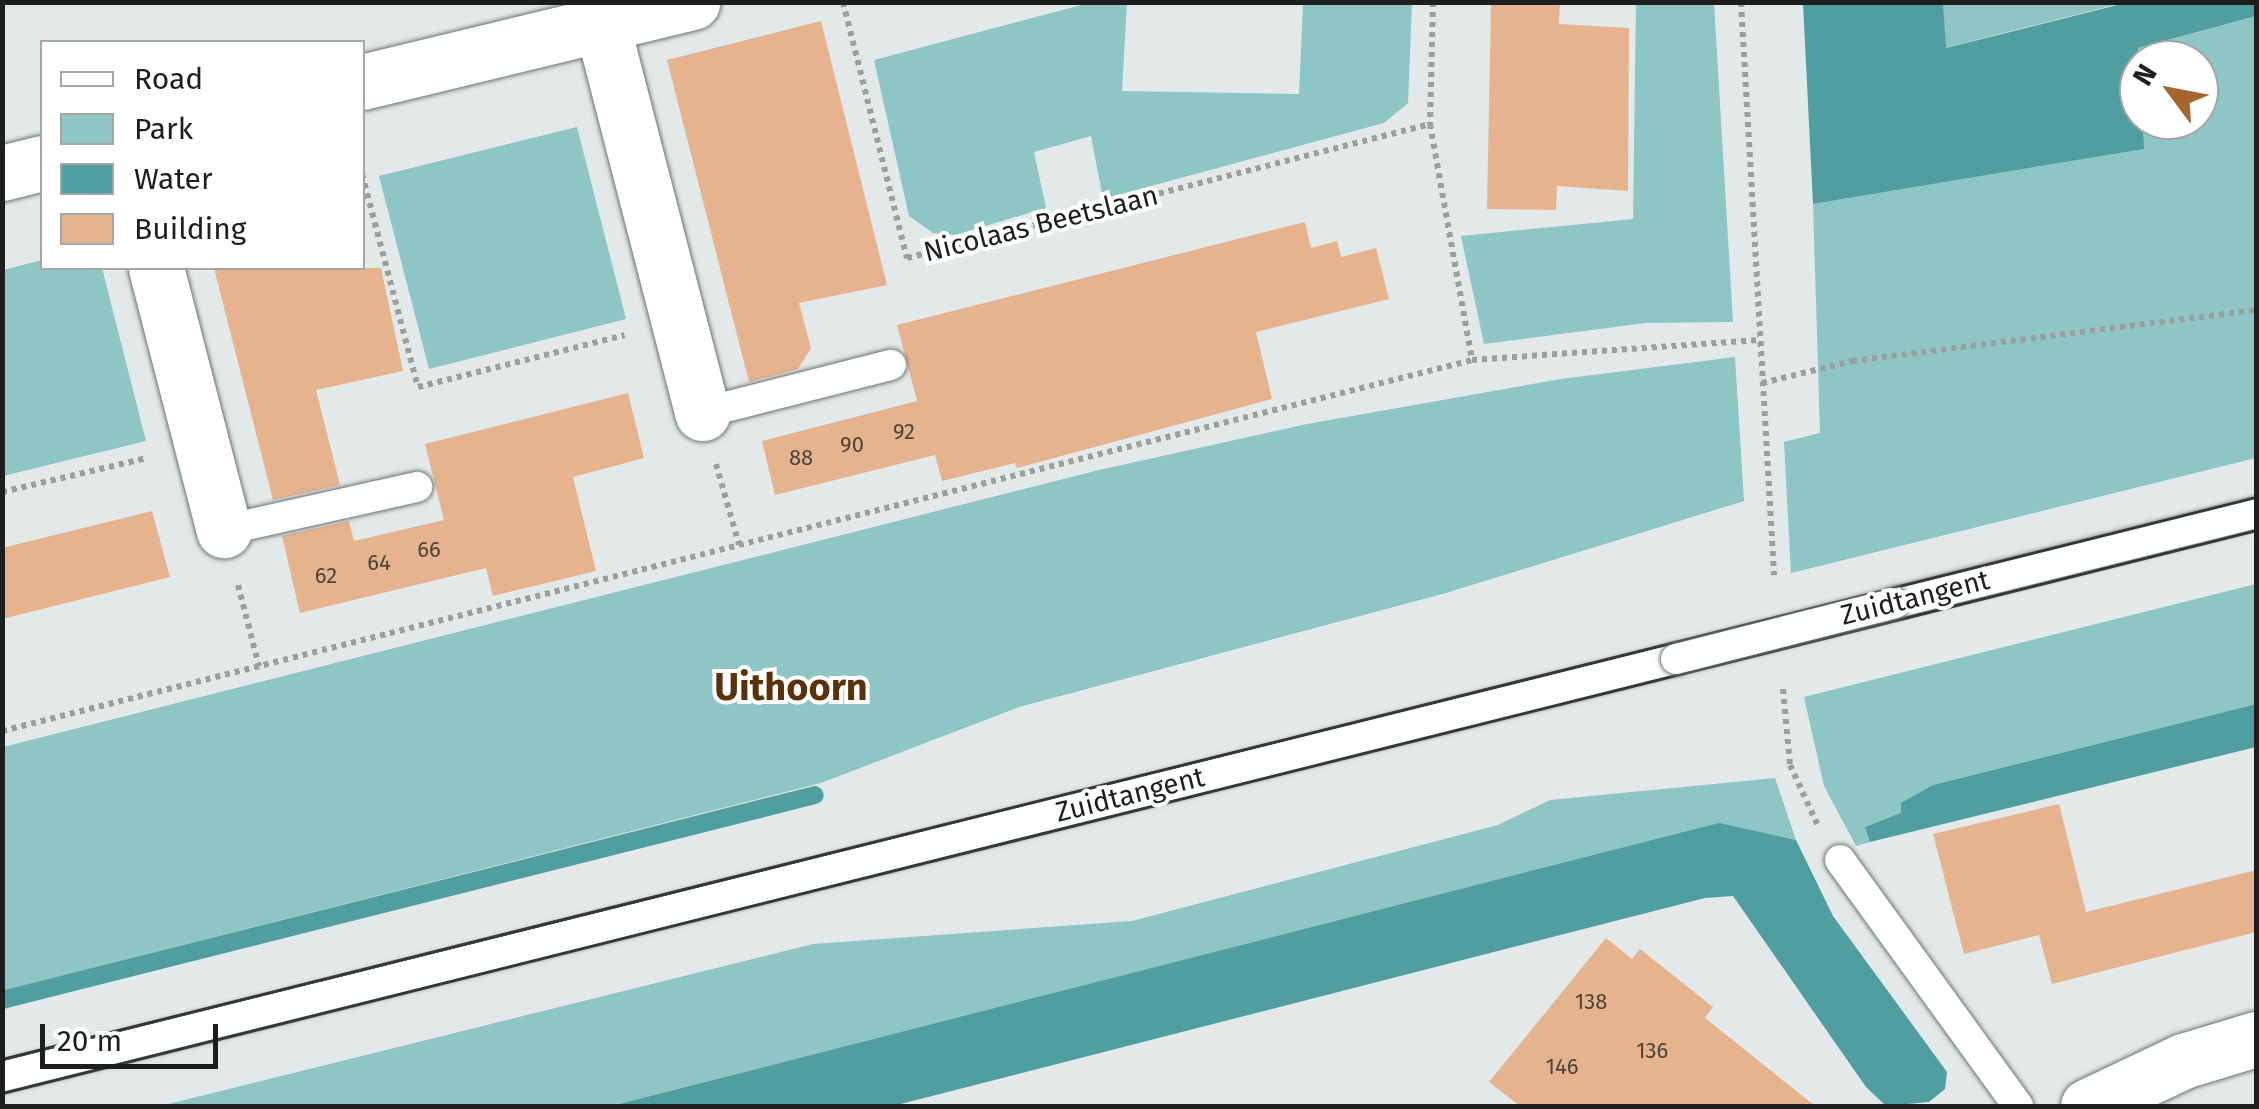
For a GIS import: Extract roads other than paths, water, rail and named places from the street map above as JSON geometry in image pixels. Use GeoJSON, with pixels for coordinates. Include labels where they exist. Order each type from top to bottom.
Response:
{"type":"FeatureCollection","features":[{"type":"Feature","properties":{"kind":"street"},"geometry":{"type":"LineString","coordinates":[[365,81],[692,2]]}},
{"type":"Feature","properties":{"kind":"street"},"geometry":{"type":"LineString","coordinates":[[602,25],[702,413]]}},
{"type":"Feature","properties":{"kind":"street"},"geometry":{"type":"LineString","coordinates":[[2,173],[40,164]]}},
{"type":"Feature","properties":{"kind":"street"},"geometry":{"type":"LineString","coordinates":[[157,270],[224,530]]}},
{"type":"Feature","properties":{"kind":"street"},"geometry":{"type":"LineString","coordinates":[[2088,1106],[2183,1061],[2256,1040]]}},
{"type":"Feature","properties":{"kind":"lane"},"geometry":{"type":"LineString","coordinates":[[702,413],[891,365]]}},
{"type":"Feature","properties":{"kind":"lane"},"geometry":{"type":"LineString","coordinates":[[224,530],[417,487]]}},
{"type":"Feature","properties":{"kind":"lane","name":"Zuidtangent"},"geometry":{"type":"LineString","coordinates":[[2,1077],[2256,513]]}},
{"type":"Feature","properties":{"kind":"lane"},"geometry":{"type":"LineString","coordinates":[[1840,860],[2018,1106]]}},
{"type":"Feature","properties":{"kind":"water"},"geometry":{"type":"Polygon","coordinates":[[[1803,3],[1943,3],[1946,48],[2125,3],[2256,3],[2256,16],[2168,40],[2119,40],[2119,140],[2143,140],[2144,149],[1813,204],[1803,3]]]}},
{"type":"Feature","properties":{"kind":"water"},"geometry":{"type":"Polygon","coordinates":[[[2256,704],[2256,747],[1870,842],[1865,827],[1901,813],[1901,803],[1933,785],[2256,704]]]}},
{"type":"Feature","properties":{"kind":"water"},"geometry":{"type":"Polygon","coordinates":[[[1719,823],[1796,840],[1833,916],[1947,1072],[1945,1089],[1929,1102],[1886,1106],[1866,1087],[1733,896],[1705,898],[893,1106],[611,1106],[1719,823]]]}},
{"type":"Feature","properties":{"kind":"waterway"},"geometry":{"type":"LineString","coordinates":[[2,1000],[815,795]]}},
{"type":"Feature","properties":{"kind":"tram line"},"geometry":{"type":"LineString","coordinates":[[2,1059],[2256,497]]}},
{"type":"Feature","properties":{"kind":"tram line"},"geometry":{"type":"LineString","coordinates":[[2,1093],[2256,530]]}},
{"type":"Feature","properties":{"kind":"district","name":"Uithoorn"},"geometry":{"type":"Point","coordinates":[791,688]}}]}
